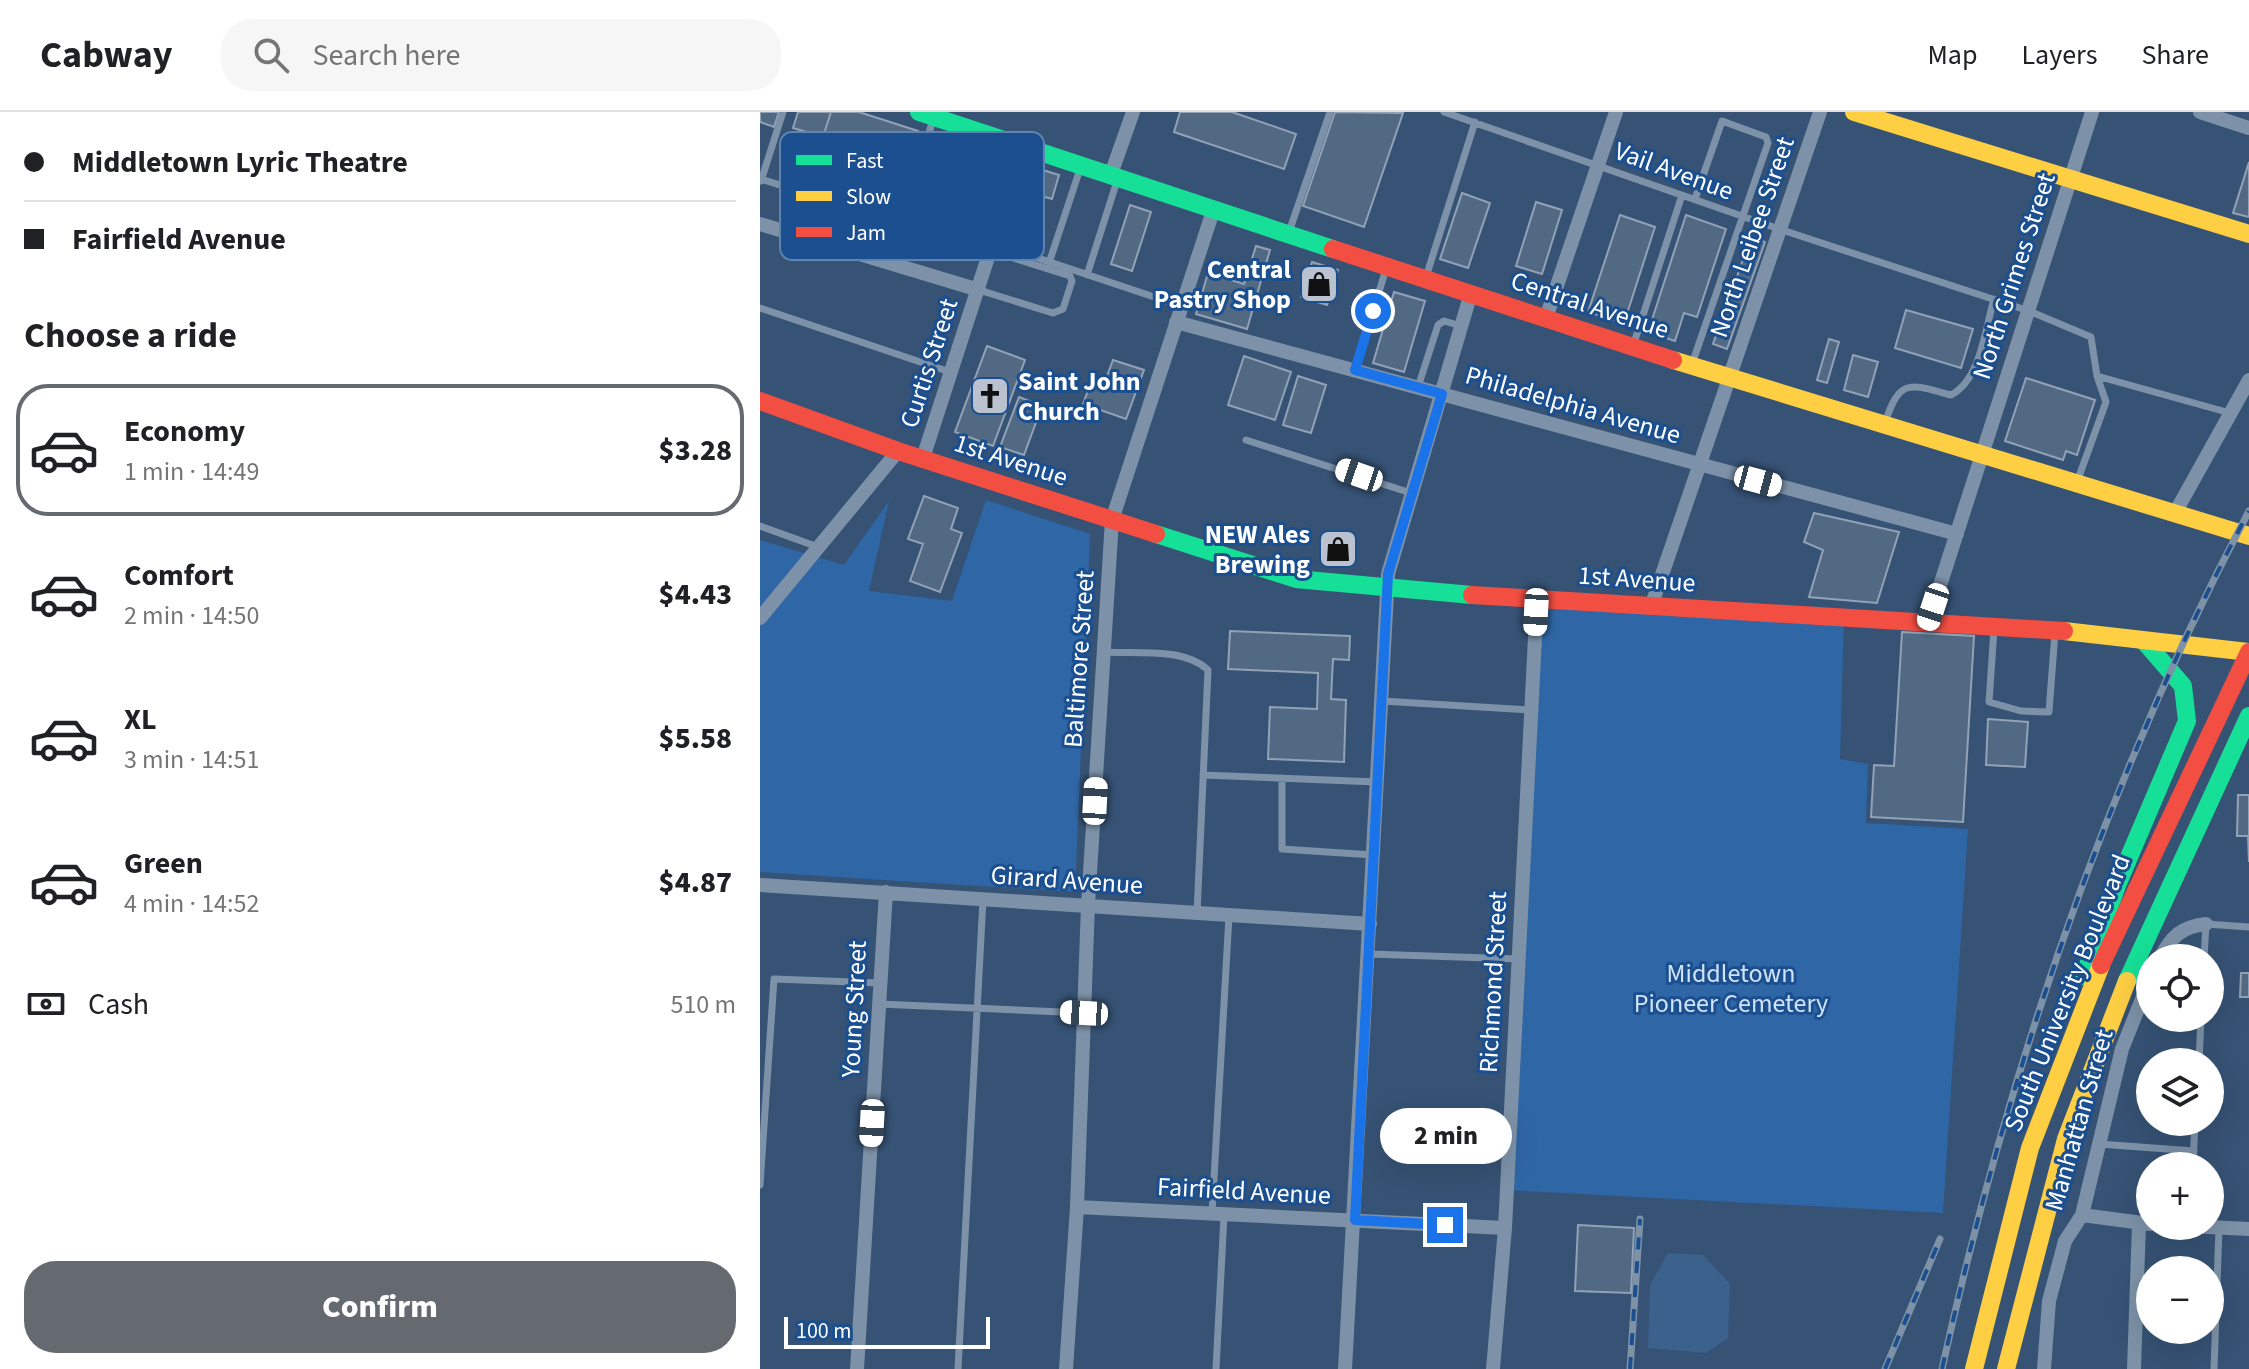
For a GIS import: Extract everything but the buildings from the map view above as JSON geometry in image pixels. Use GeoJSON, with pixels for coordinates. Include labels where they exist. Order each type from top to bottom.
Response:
{"type":"FeatureCollection","features":[{"type":"Feature","properties":{"kind":"main road"},"geometry":{"type":"LineString","coordinates":[[1854,112],[2249,234]]}},
{"type":"Feature","properties":{"kind":"main road","name":"Central Avenue"},"geometry":{"type":"LineString","coordinates":[[926,114],[981,132]]}},
{"type":"Feature","properties":{"kind":"main road","name":"Central Avenue"},"geometry":{"type":"LineString","coordinates":[[1044,153],[1632,348],[2249,536]]}},
{"type":"Feature","properties":{"kind":"main road","name":"1st Avenue"},"geometry":{"type":"LineString","coordinates":[[760,401],[898,451],[1296,579],[1388,589],[2055,631],[2249,652]]}},
{"type":"Feature","properties":{"kind":"main road"},"geometry":{"type":"LineString","coordinates":[[2056,1076],[2058,1046],[2102,927],[2187,721],[2189,703],[2179,675],[2144,641]]}},
{"type":"Feature","properties":{"kind":"main road","name":"South University Boulevard"},"geometry":{"type":"LineString","coordinates":[[1974,1369],[2008,1227],[2056,1076],[2144,872],[2249,652]]}},
{"type":"Feature","properties":{"kind":"main road","name":"South University Boulevard"},"geometry":{"type":"LineString","coordinates":[[2006,1369],[2069,1132],[2092,1067],[2160,903],[2249,716]]}},
{"type":"Feature","properties":{"kind":"street"},"geometry":{"type":"LineString","coordinates":[[1114,178],[1133,112]]}},
{"type":"Feature","properties":{"kind":"street"},"geometry":{"type":"LineString","coordinates":[[1546,318],[1616,112]]}},
{"type":"Feature","properties":{"kind":"street","name":"North Leibee Street"},"geometry":{"type":"LineString","coordinates":[[1651,607],[1820,112]]}},
{"type":"Feature","properties":{"kind":"street","name":"North Grimes Street"},"geometry":{"type":"LineString","coordinates":[[1928,623],[2092,112]]}},
{"type":"Feature","properties":{"kind":"street"},"geometry":{"type":"LineString","coordinates":[[2200,112],[2249,128]]}},
{"type":"Feature","properties":{"kind":"street","name":"Baltimore Street"},"geometry":{"type":"LineString","coordinates":[[1066,1369],[1077,1207],[1088,905],[1112,520],[1214,208]]}},
{"type":"Feature","properties":{"kind":"street"},"geometry":{"type":"LineString","coordinates":[[760,224],[780,230]]}},
{"type":"Feature","properties":{"kind":"street"},"geometry":{"type":"LineString","coordinates":[[879,260],[979,290]]}},
{"type":"Feature","properties":{"kind":"street","name":"Curtis Street"},"geometry":{"type":"LineString","coordinates":[[923,458],[988,260]]}},
{"type":"Feature","properties":{"kind":"street"},"geometry":{"type":"LineString","coordinates":[[1345,1369],[1388,574],[1471,293]]}},
{"type":"Feature","properties":{"kind":"street","name":"Philadelphia Avenue"},"geometry":{"type":"LineString","coordinates":[[1176,322],[1957,534]]}},
{"type":"Feature","properties":{"kind":"street"},"geometry":{"type":"LineString","coordinates":[[2175,513],[2249,380]]}},
{"type":"Feature","properties":{"kind":"street","name":"Curtis Street"},"geometry":{"type":"LineString","coordinates":[[760,618],[898,451]]}},
{"type":"Feature","properties":{"kind":"street","name":"Richmond Street"},"geometry":{"type":"LineString","coordinates":[[1493,1369],[1505,1228],[1537,598]]}},
{"type":"Feature","properties":{"kind":"street","name":"Girard Avenue"},"geometry":{"type":"LineString","coordinates":[[760,885],[1370,924]]}},
{"type":"Feature","properties":{"kind":"street","name":"Young Street"},"geometry":{"type":"LineString","coordinates":[[857,1369],[886,892]]}},
{"type":"Feature","properties":{"kind":"street"},"geometry":{"type":"LineString","coordinates":[[2167,944],[2171,937],[2189,926],[2206,924]]}},
{"type":"Feature","properties":{"kind":"street","name":"Manhattan Street"},"geometry":{"type":"LineString","coordinates":[[2044,1369],[2049,1301],[2065,1241],[2082,1215],[2122,1049],[2136,1014]]}},
{"type":"Feature","properties":{"kind":"street","name":"Fairfield Avenue"},"geometry":{"type":"LineString","coordinates":[[1077,1207],[1505,1228]]}},
{"type":"Feature","properties":{"kind":"street"},"geometry":{"type":"LineString","coordinates":[[2082,1215],[2136,1223]]}},
{"type":"Feature","properties":{"kind":"street"},"geometry":{"type":"LineString","coordinates":[[2224,1228],[2249,1229]]}},
{"type":"Feature","properties":{"kind":"street"},"geometry":{"type":"LineString","coordinates":[[2134,1369],[2143,1240]]}},
{"type":"Feature","properties":{"kind":"lane"},"geometry":{"type":"LineString","coordinates":[[761,181],[783,112]]}},
{"type":"Feature","properties":{"kind":"lane"},"geometry":{"type":"LineString","coordinates":[[1289,232],[1330,112]]}},
{"type":"Feature","properties":{"kind":"lane","name":"Vail Avenue"},"geometry":{"type":"LineString","coordinates":[[1444,112],[1779,229],[2029,311],[2091,337],[2097,376]]}},
{"type":"Feature","properties":{"kind":"lane"},"geometry":{"type":"LineString","coordinates":[[1691,366],[1744,217],[1768,143],[1766,137],[1723,116],[1695,199]]}},
{"type":"Feature","properties":{"kind":"lane"},"geometry":{"type":"LineString","coordinates":[[1425,279],[1475,122]]}},
{"type":"Feature","properties":{"kind":"lane"},"geometry":{"type":"LineString","coordinates":[[1048,265],[1081,166]]}},
{"type":"Feature","properties":{"kind":"lane"},"geometry":{"type":"LineString","coordinates":[[1087,275],[1114,178]]}},
{"type":"Feature","properties":{"kind":"lane"},"geometry":{"type":"LineString","coordinates":[[1632,348],[1682,195]]}},
{"type":"Feature","properties":{"kind":"lane"},"geometry":{"type":"LineString","coordinates":[[979,290],[1053,313],[1063,309],[1072,281],[1070,276],[1036,260]]}},
{"type":"Feature","properties":{"kind":"lane"},"geometry":{"type":"LineString","coordinates":[[1048,265],[1181,306]]}},
{"type":"Feature","properties":{"kind":"lane"},"geometry":{"type":"LineString","coordinates":[[1355,370],[1387,265]]}},
{"type":"Feature","properties":{"kind":"lane"},"geometry":{"type":"LineString","coordinates":[[1885,425],[1893,397],[1901,389],[1915,385],[1951,395],[1964,388],[1971,376],[1994,299]]}},
{"type":"Feature","properties":{"kind":"lane"},"geometry":{"type":"LineString","coordinates":[[760,308],[950,372]]}},
{"type":"Feature","properties":{"kind":"lane"},"geometry":{"type":"LineString","coordinates":[[1418,387],[1438,325],[1444,321],[1462,326]]}},
{"type":"Feature","properties":{"kind":"lane"},"geometry":{"type":"LineString","coordinates":[[2097,376],[2231,413]]}},
{"type":"Feature","properties":{"kind":"lane"},"geometry":{"type":"LineString","coordinates":[[2076,483],[2106,402],[2097,376]]}},
{"type":"Feature","properties":{"kind":"lane"},"geometry":{"type":"LineString","coordinates":[[1246,440],[1412,493]]}},
{"type":"Feature","properties":{"kind":"lane"},"geometry":{"type":"LineString","coordinates":[[760,526],[820,548]]}},
{"type":"Feature","properties":{"kind":"lane"},"geometry":{"type":"LineString","coordinates":[[1994,627],[1989,702],[2021,711],[2049,712],[2055,631]]}},
{"type":"Feature","properties":{"kind":"lane"},"geometry":{"type":"LineString","coordinates":[[1104,652],[1184,657],[1200,662],[1208,670],[1197,913]]}},
{"type":"Feature","properties":{"kind":"lane"},"geometry":{"type":"LineString","coordinates":[[1381,701],[1531,710]]}},
{"type":"Feature","properties":{"kind":"lane"},"geometry":{"type":"LineString","coordinates":[[1203,775],[1377,782]]}},
{"type":"Feature","properties":{"kind":"lane"},"geometry":{"type":"LineString","coordinates":[[1282,778],[1282,849],[1374,855]]}},
{"type":"Feature","properties":{"kind":"lane"},"geometry":{"type":"LineString","coordinates":[[958,1369],[983,899]]}},
{"type":"Feature","properties":{"kind":"lane"},"geometry":{"type":"LineString","coordinates":[[1216,1369],[1218,1215],[1229,916]]}},
{"type":"Feature","properties":{"kind":"lane"},"geometry":{"type":"LineString","coordinates":[[2205,944],[2206,924],[2249,927]]}},
{"type":"Feature","properties":{"kind":"lane"},"geometry":{"type":"LineString","coordinates":[[1369,954],[1519,959]]}},
{"type":"Feature","properties":{"kind":"lane"},"geometry":{"type":"LineString","coordinates":[[760,1185],[774,979],[880,983]]}},
{"type":"Feature","properties":{"kind":"lane"},"geometry":{"type":"LineString","coordinates":[[879,1004],[1084,1013]]}},
{"type":"Feature","properties":{"kind":"lane"},"geometry":{"type":"LineString","coordinates":[[2097,1144],[2194,1151],[2195,1136]]}},
{"type":"Feature","properties":{"kind":"lane"},"geometry":{"type":"LineString","coordinates":[[2214,1369],[2219,1240]]}},
{"type":"Feature","properties":{"kind":"green space"},"geometry":{"type":"Polygon","coordinates":[[[986,500],[1090,534],[1075,892],[760,872],[760,540],[844,565],[889,501],[869,591],[952,601],[986,500]]]}},
{"type":"Feature","properties":{"kind":"green space","name":"Middletown Pioneer Cemetery"},"geometry":{"type":"Polygon","coordinates":[[[1537,598],[1844,618],[1840,759],[1868,764],[1866,823],[1968,829],[1943,1213],[1507,1190],[1537,598]]]}},
{"type":"Feature","properties":{"kind":"shaded area"},"geometry":{"type":"Polygon","coordinates":[[[1668,1253],[1703,1255],[1730,1284],[1728,1338],[1706,1353],[1648,1348],[1650,1285],[1668,1253]]]}},
{"type":"Feature","properties":{"kind":"railway"},"geometry":{"type":"LineString","coordinates":[[1942,1369],[1997,1148],[2067,930],[2150,717],[2249,511]]}},
{"type":"Feature","properties":{"kind":"railway"},"geometry":{"type":"LineString","coordinates":[[1630,1369],[1640,1219]]}},
{"type":"Feature","properties":{"kind":"railway"},"geometry":{"type":"LineString","coordinates":[[1885,1369],[1940,1239]]}},
{"type":"Feature","properties":{"kind":"traffic: fast"},"geometry":{"type":"LineString","coordinates":[[919,112],[979,132]]}},
{"type":"Feature","properties":{"kind":"traffic: fast"},"geometry":{"type":"LineString","coordinates":[[1044,153],[1333,249]]}},
{"type":"Feature","properties":{"kind":"traffic: fast"},"geometry":{"type":"LineString","coordinates":[[1156,534],[1296,579],[1472,595]]}},
{"type":"Feature","properties":{"kind":"traffic: fast"},"geometry":{"type":"LineString","coordinates":[[2084,976],[2118,883],[2187,721],[2183,686],[2144,641]]}},
{"type":"Feature","properties":{"kind":"traffic: fast"},"geometry":{"type":"LineString","coordinates":[[2127,981],[2249,716]]}},
{"type":"Feature","properties":{"kind":"traffic: slow"},"geometry":{"type":"LineString","coordinates":[[1854,112],[2249,234]]}},
{"type":"Feature","properties":{"kind":"traffic: slow"},"geometry":{"type":"LineString","coordinates":[[1673,360],[2249,536]]}},
{"type":"Feature","properties":{"kind":"traffic: slow"},"geometry":{"type":"LineString","coordinates":[[2064,631],[2249,652]]}},
{"type":"Feature","properties":{"kind":"traffic: slow"},"geometry":{"type":"LineString","coordinates":[[1974,1369],[2030,1148],[2101,965]]}},
{"type":"Feature","properties":{"kind":"traffic: slow"},"geometry":{"type":"LineString","coordinates":[[2006,1369],[2066,1139],[2127,981]]}},
{"type":"Feature","properties":{"kind":"traffic: jam"},"geometry":{"type":"LineString","coordinates":[[1333,249],[1673,360]]}},
{"type":"Feature","properties":{"kind":"traffic: jam"},"geometry":{"type":"LineString","coordinates":[[760,401],[898,451],[1156,534]]}},
{"type":"Feature","properties":{"kind":"traffic: jam"},"geometry":{"type":"LineString","coordinates":[[1472,595],[2064,631]]}},
{"type":"Feature","properties":{"kind":"traffic: jam"},"geometry":{"type":"LineString","coordinates":[[2101,965],[2249,652]]}},
{"type":"Feature","properties":{"kind":"place","name":"Central Pastry Shop"},"geometry":{"type":"Point","coordinates":[1319,284]}},
{"type":"Feature","properties":{"kind":"place","name":"Saint John Church"},"geometry":{"type":"Point","coordinates":[990,396]}},
{"type":"Feature","properties":{"kind":"place","name":"NEW Ales Brewing"},"geometry":{"type":"Point","coordinates":[1338,549]}},
{"type":"Feature","properties":{"kind":"route"},"geometry":{"type":"LineString","coordinates":[[1373,311],[1355,370],[1442,394],[1388,574],[1355,1220],[1445,1225]]}}]}
